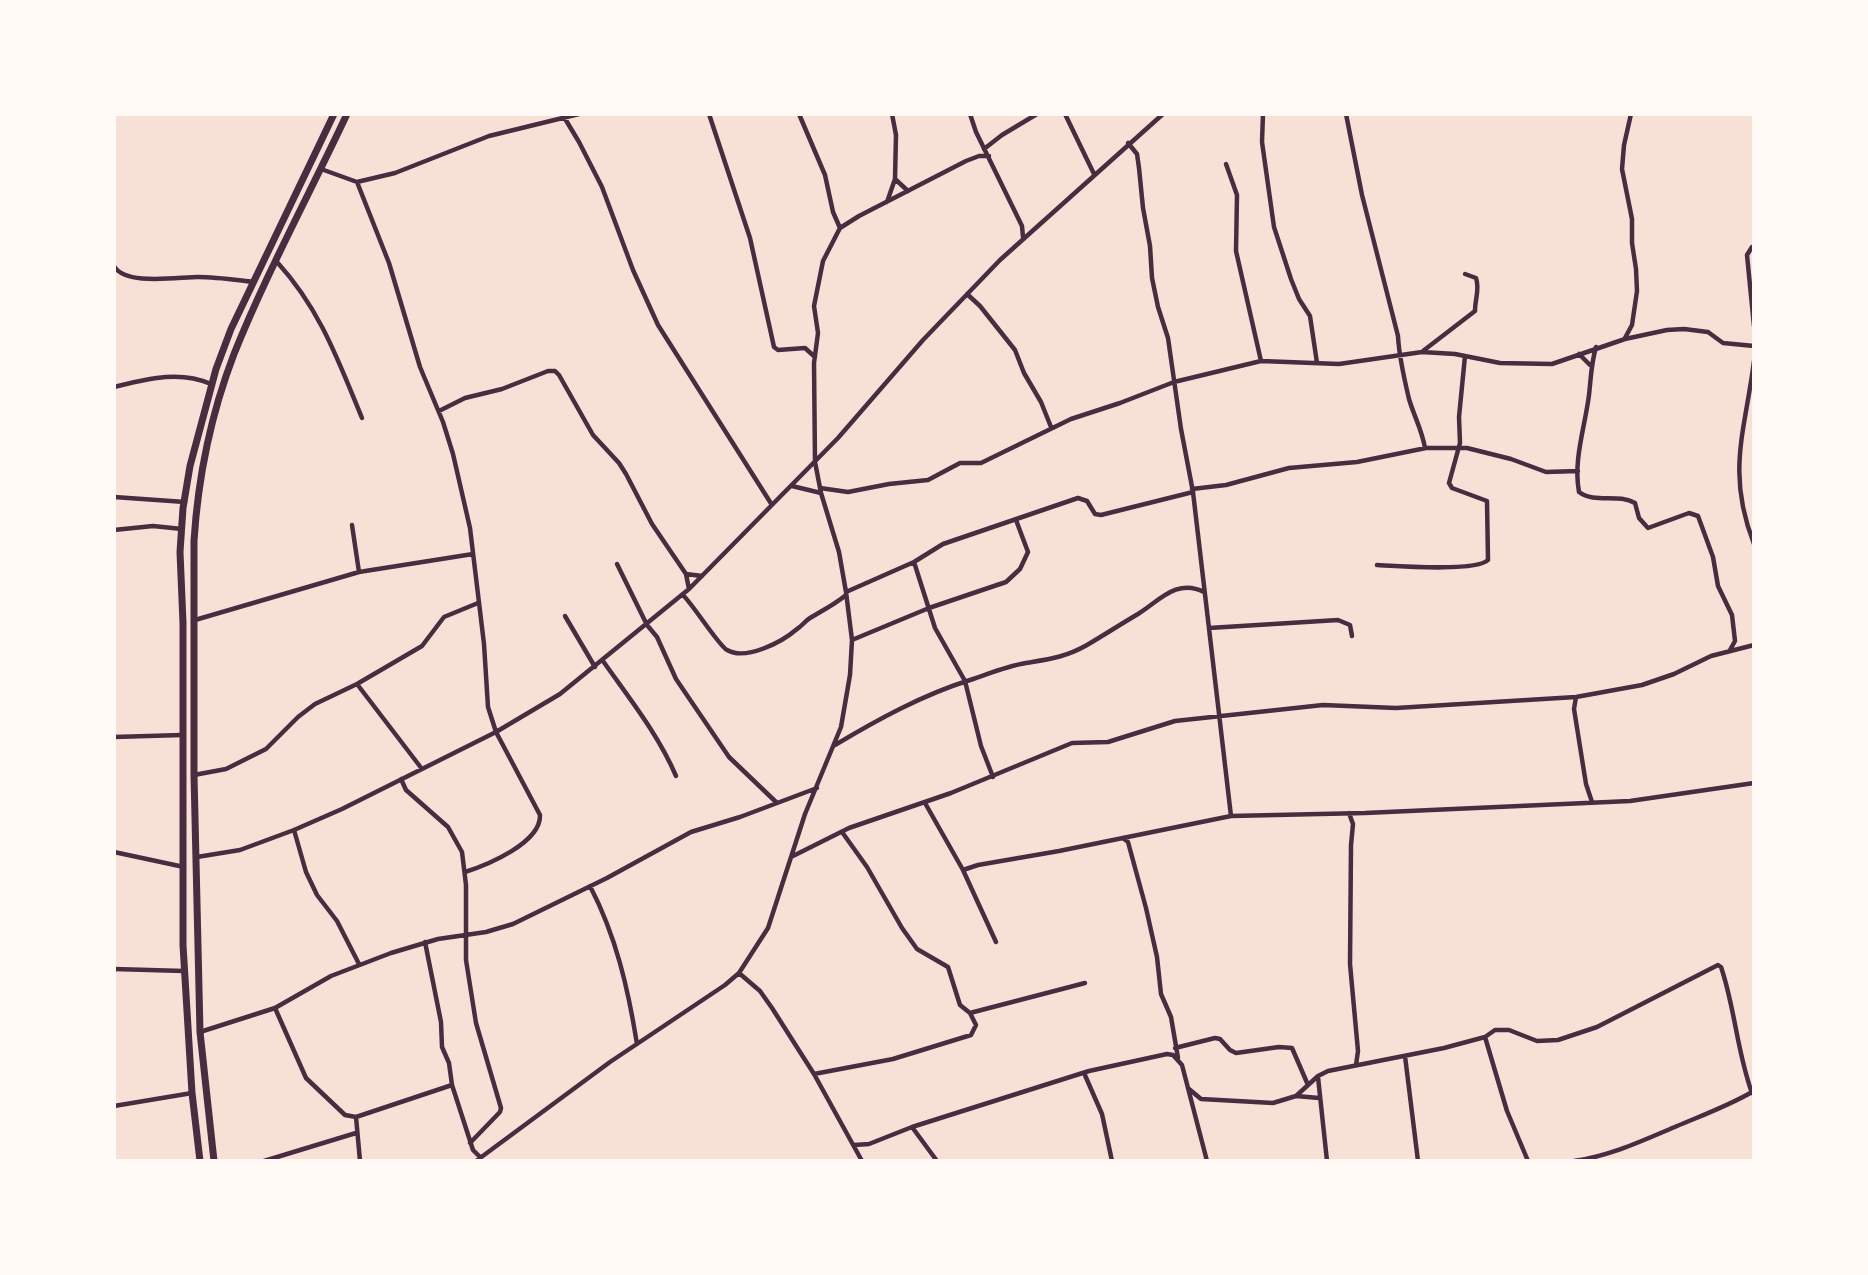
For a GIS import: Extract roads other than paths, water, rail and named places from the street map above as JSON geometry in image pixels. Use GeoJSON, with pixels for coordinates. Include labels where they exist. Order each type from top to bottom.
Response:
{"type":"FeatureCollection","features":[{"type":"Feature","properties":{"kind":"highway"},"geometry":{"type":"LineString","coordinates":[[200,1161],[192,1093],[184,971],[182,528],[185,502],[190,466],[211,384],[231,329],[334,114]]}},
{"type":"Feature","properties":{"kind":"highway"},"geometry":{"type":"LineString","coordinates":[[214,1161],[200,1032],[194,775],[194,541],[197,504],[205,453],[234,355],[347,114]]}},
{"type":"Feature","properties":{"kind":"street"},"geometry":{"type":"LineString","coordinates":[[321,169],[357,182],[395,173],[489,136],[579,114]]}},
{"type":"Feature","properties":{"kind":"street"},"geometry":{"type":"LineString","coordinates":[[709,114],[750,238],[774,347],[778,350],[805,348],[815,357]]}},
{"type":"Feature","properties":{"kind":"street"},"geometry":{"type":"LineString","coordinates":[[799,114],[825,175],[833,212],[840,228]]}},
{"type":"Feature","properties":{"kind":"street"},"geometry":{"type":"LineString","coordinates":[[887,202],[895,179],[896,135],[892,114]]}},
{"type":"Feature","properties":{"kind":"street"},"geometry":{"type":"LineString","coordinates":[[970,114],[976,132],[1022,226],[1023,237]]}},
{"type":"Feature","properties":{"kind":"street"},"geometry":{"type":"LineString","coordinates":[[979,156],[1002,135],[1037,114]]}},
{"type":"Feature","properties":{"kind":"street"},"geometry":{"type":"LineString","coordinates":[[1065,114],[1094,174]]}},
{"type":"Feature","properties":{"kind":"street"},"geometry":{"type":"LineString","coordinates":[[197,857],[240,850],[294,830],[422,769],[496,732],[560,694],[603,661],[683,595],[792,486],[967,294],[1023,237],[1163,114]]}},
{"type":"Feature","properties":{"kind":"street"},"geometry":{"type":"LineString","coordinates":[[1263,114],[1262,142],[1274,227],[1299,299],[1310,316],[1317,363]]}},
{"type":"Feature","properties":{"kind":"street"},"geometry":{"type":"LineString","coordinates":[[1346,114],[1364,206],[1396,328],[1399,357],[1409,398],[1422,428],[1425,448]]}},
{"type":"Feature","properties":{"kind":"street"},"geometry":{"type":"LineString","coordinates":[[1625,339],[1632,325],[1637,291],[1631,208],[1622,169],[1630,114]]}},
{"type":"Feature","properties":{"kind":"street"},"geometry":{"type":"LineString","coordinates":[[564,117],[602,187],[633,270],[658,325],[772,505]]}},
{"type":"Feature","properties":{"kind":"street"},"geometry":{"type":"LineString","coordinates":[[1128,143],[1137,154],[1154,290],[1167,329],[1193,491],[1231,816]]}},
{"type":"Feature","properties":{"kind":"street"},"geometry":{"type":"LineString","coordinates":[[425,942],[441,1022],[442,1046],[470,1143],[478,1159],[739,973],[768,928],[806,814],[841,727],[850,674],[852,640],[846,593],[839,552],[815,462],[813,401],[818,333],[814,302],[823,261],[840,228],[979,156],[989,156]]}},
{"type":"Feature","properties":{"kind":"street"},"geometry":{"type":"LineString","coordinates":[[1226,164],[1237,195],[1236,251],[1261,361]]}},
{"type":"Feature","properties":{"kind":"street"},"geometry":{"type":"LineString","coordinates":[[895,179],[908,191]]}},
{"type":"Feature","properties":{"kind":"street"},"geometry":{"type":"LineString","coordinates":[[357,182],[389,263],[420,367],[439,411],[453,454],[464,498],[484,644],[488,707],[496,732],[540,815],[537,830],[513,850],[484,866],[465,872]]}},
{"type":"Feature","properties":{"kind":"street"},"geometry":{"type":"LineString","coordinates":[[1022,226],[1035,228]]}},
{"type":"Feature","properties":{"kind":"street"},"geometry":{"type":"LineString","coordinates":[[1752,247],[1747,255],[1754,326]]}},
{"type":"Feature","properties":{"kind":"street"},"geometry":{"type":"LineString","coordinates":[[277,262],[322,324],[362,418]]}},
{"type":"Feature","properties":{"kind":"street"},"geometry":{"type":"LineString","coordinates":[[114,266],[121,274],[134,278],[200,277],[254,282]]}},
{"type":"Feature","properties":{"kind":"street"},"geometry":{"type":"LineString","coordinates":[[1422,352],[1475,311],[1478,281],[1465,274]]}},
{"type":"Feature","properties":{"kind":"street"},"geometry":{"type":"LineString","coordinates":[[967,294],[1015,350],[1051,427]]}},
{"type":"Feature","properties":{"kind":"street"},"geometry":{"type":"LineString","coordinates":[[792,486],[848,492],[928,480],[960,463],[981,463],[1051,427],[1174,382],[1261,361],[1339,364],[1422,352],[1500,363],[1552,364],[1625,339],[1684,329],[1708,332],[1723,343],[1754,346]]}},
{"type":"Feature","properties":{"kind":"street"},"geometry":{"type":"LineString","coordinates":[[1596,347],[1590,365],[1589,395],[1581,437],[1578,471],[1580,494],[1627,498],[1635,503],[1639,518],[1648,528],[1689,513],[1698,516],[1713,557],[1718,586],[1732,615],[1735,641],[1741,649]]}},
{"type":"Feature","properties":{"kind":"street"},"geometry":{"type":"LineString","coordinates":[[1579,354],[1590,365]]}},
{"type":"Feature","properties":{"kind":"street"},"geometry":{"type":"LineString","coordinates":[[1377,565],[1447,567],[1486,563],[1487,501],[1452,488],[1450,483],[1460,439],[1459,417],[1465,356]]}},
{"type":"Feature","properties":{"kind":"street"},"geometry":{"type":"LineString","coordinates":[[1754,361],[1740,446],[1738,482],[1754,544]]}},
{"type":"Feature","properties":{"kind":"street"},"geometry":{"type":"LineString","coordinates":[[439,411],[465,398],[555,371],[593,435],[619,463],[652,524],[686,574],[689,589]]}},
{"type":"Feature","properties":{"kind":"street"},"geometry":{"type":"LineString","coordinates":[[114,387],[183,375],[211,384]]}},
{"type":"Feature","properties":{"kind":"street"},"geometry":{"type":"LineString","coordinates":[[1460,439],[1467,448]]}},
{"type":"Feature","properties":{"kind":"street"},"geometry":{"type":"LineString","coordinates":[[683,595],[694,606],[723,648],[736,653],[750,652],[777,642],[796,631],[807,620],[832,608],[846,593],[914,562],[943,544],[1078,498],[1087,501],[1095,514],[1101,515],[1289,468],[1357,463],[1425,448],[1467,448],[1511,458],[1546,472],[1578,471]]}},
{"type":"Feature","properties":{"kind":"street"},"geometry":{"type":"LineString","coordinates":[[114,498],[185,502]]}},
{"type":"Feature","properties":{"kind":"street"},"geometry":{"type":"LineString","coordinates":[[852,640],[929,608],[1006,582],[1020,569],[1028,552],[1016,520]]}},
{"type":"Feature","properties":{"kind":"street"},"geometry":{"type":"LineString","coordinates":[[352,525],[359,572]]}},
{"type":"Feature","properties":{"kind":"street"},"geometry":{"type":"LineString","coordinates":[[114,530],[153,526],[182,528]]}},
{"type":"Feature","properties":{"kind":"street"},"geometry":{"type":"LineString","coordinates":[[195,620],[359,572],[473,554]]}},
{"type":"Feature","properties":{"kind":"street"},"geometry":{"type":"LineString","coordinates":[[914,562],[935,628],[965,681],[981,746],[993,777]]}},
{"type":"Feature","properties":{"kind":"street"},"geometry":{"type":"LineString","coordinates":[[617,564],[676,678],[730,757],[776,802]]}},
{"type":"Feature","properties":{"kind":"street"},"geometry":{"type":"LineString","coordinates":[[686,574],[702,576]]}},
{"type":"Feature","properties":{"kind":"street"},"geometry":{"type":"LineString","coordinates":[[835,745],[905,706],[965,681],[1067,654],[1139,613],[1166,593],[1195,587],[1203,580]]}},
{"type":"Feature","properties":{"kind":"street"},"geometry":{"type":"LineString","coordinates":[[1195,587],[1204,592]]}},
{"type":"Feature","properties":{"kind":"street"},"geometry":{"type":"LineString","coordinates":[[194,775],[241,763],[266,749],[315,704],[357,684],[422,646],[444,617],[478,602]]}},
{"type":"Feature","properties":{"kind":"street"},"geometry":{"type":"LineString","coordinates":[[832,608],[848,611]]}},
{"type":"Feature","properties":{"kind":"street"},"geometry":{"type":"LineString","coordinates":[[565,616],[595,667]]}},
{"type":"Feature","properties":{"kind":"street"},"geometry":{"type":"LineString","coordinates":[[1209,628],[1338,620],[1350,625],[1352,636]]}},
{"type":"Feature","properties":{"kind":"street"},"geometry":{"type":"LineString","coordinates":[[1729,651],[1735,641]]}},
{"type":"Feature","properties":{"kind":"street"},"geometry":{"type":"LineString","coordinates":[[793,856],[842,832],[993,777],[1072,743],[1108,742],[1156,725],[1323,705],[1396,708],[1576,697],[1642,685],[1674,674],[1711,656],[1754,645]]}},
{"type":"Feature","properties":{"kind":"street"},"geometry":{"type":"LineString","coordinates":[[603,661],[655,736],[676,776]]}},
{"type":"Feature","properties":{"kind":"street"},"geometry":{"type":"LineString","coordinates":[[357,684],[422,769]]}},
{"type":"Feature","properties":{"kind":"street"},"geometry":{"type":"LineString","coordinates":[[1576,697],[1574,709],[1586,784],[1592,802]]}},
{"type":"Feature","properties":{"kind":"street"},"geometry":{"type":"LineString","coordinates":[[1564,698],[1574,709]]}},
{"type":"Feature","properties":{"kind":"street"},"geometry":{"type":"LineString","coordinates":[[114,737],[182,735]]}},
{"type":"Feature","properties":{"kind":"street"},"geometry":{"type":"LineString","coordinates":[[401,779],[406,790],[448,827],[462,852],[465,872],[466,960],[476,1023],[501,1108],[470,1143]]}},
{"type":"Feature","properties":{"kind":"street"},"geometry":{"type":"LineString","coordinates":[[963,870],[978,865],[1125,840],[1231,816],[1630,801],[1754,783]]}},
{"type":"Feature","properties":{"kind":"street"},"geometry":{"type":"LineString","coordinates":[[200,1032],[275,1008],[316,983],[359,964],[425,942],[486,932],[513,924],[691,832],[817,788]]}},
{"type":"Feature","properties":{"kind":"street"},"geometry":{"type":"LineString","coordinates":[[925,803],[963,870],[996,942]]}},
{"type":"Feature","properties":{"kind":"street"},"geometry":{"type":"LineString","coordinates":[[1349,813],[1353,824],[1350,964],[1358,1051],[1356,1065]]}},
{"type":"Feature","properties":{"kind":"street"},"geometry":{"type":"LineString","coordinates":[[294,830],[306,872],[317,895],[337,921],[359,964]]}},
{"type":"Feature","properties":{"kind":"street"},"geometry":{"type":"LineString","coordinates":[[814,1074],[893,1059],[971,1035],[976,1025],[970,1013],[960,1005],[948,967],[917,949],[867,867],[842,832]]}},
{"type":"Feature","properties":{"kind":"street"},"geometry":{"type":"LineString","coordinates":[[1125,840],[1157,957],[1161,994],[1171,1017],[1178,1059],[1189,1090],[1207,1161]]}},
{"type":"Feature","properties":{"kind":"street"},"geometry":{"type":"LineString","coordinates":[[114,852],[184,867]]}},
{"type":"Feature","properties":{"kind":"street"},"geometry":{"type":"LineString","coordinates":[[590,886],[615,944],[630,999],[638,1044]]}},
{"type":"Feature","properties":{"kind":"street"},"geometry":{"type":"LineString","coordinates":[[1296,1096],[1328,1070],[1405,1056],[1485,1037],[1495,1030],[1509,1030],[1537,1041],[1558,1040],[1597,1027],[1718,965],[1721,967],[1744,1073],[1753,1092],[1652,1137],[1609,1153],[1574,1161]]}},
{"type":"Feature","properties":{"kind":"street"},"geometry":{"type":"LineString","coordinates":[[114,968],[184,971]]}},
{"type":"Feature","properties":{"kind":"street"},"geometry":{"type":"LineString","coordinates":[[739,973],[761,992],[814,1074],[862,1160]]}},
{"type":"Feature","properties":{"kind":"street"},"geometry":{"type":"LineString","coordinates":[[970,1013],[1085,983]]}},
{"type":"Feature","properties":{"kind":"street"},"geometry":{"type":"LineString","coordinates":[[275,1008],[306,1078],[345,1115],[356,1117],[452,1085]]}},
{"type":"Feature","properties":{"kind":"street"},"geometry":{"type":"LineString","coordinates":[[1485,1037],[1507,1111],[1528,1161]]}},
{"type":"Feature","properties":{"kind":"street"},"geometry":{"type":"LineString","coordinates":[[854,1144],[870,1144],[912,1127],[1084,1073],[1167,1054],[1175,1045],[1215,1038],[1236,1053],[1292,1048],[1308,1085]]}},
{"type":"Feature","properties":{"kind":"street"},"geometry":{"type":"LineString","coordinates":[[1358,1051],[1369,1062]]}},
{"type":"Feature","properties":{"kind":"street"},"geometry":{"type":"LineString","coordinates":[[1167,1054],[1178,1059]]}},
{"type":"Feature","properties":{"kind":"street"},"geometry":{"type":"LineString","coordinates":[[1405,1056],[1418,1161]]}},
{"type":"Feature","properties":{"kind":"street"},"geometry":{"type":"LineString","coordinates":[[1084,1073],[1102,1114],[1112,1161]]}},
{"type":"Feature","properties":{"kind":"street"},"geometry":{"type":"LineString","coordinates":[[1318,1076],[1327,1161]]}},
{"type":"Feature","properties":{"kind":"street"},"geometry":{"type":"LineString","coordinates":[[1189,1090],[1201,1099]]}},
{"type":"Feature","properties":{"kind":"street"},"geometry":{"type":"LineString","coordinates":[[114,1106],[192,1093]]}},
{"type":"Feature","properties":{"kind":"street"},"geometry":{"type":"LineString","coordinates":[[1193,1106],[1201,1099],[1224,1098],[1263,1104],[1296,1096],[1319,1098]]}},
{"type":"Feature","properties":{"kind":"street"},"geometry":{"type":"LineString","coordinates":[[356,1117],[360,1161]]}},
{"type":"Feature","properties":{"kind":"street"},"geometry":{"type":"LineString","coordinates":[[912,1127],[937,1161]]}},
{"type":"Feature","properties":{"kind":"street"},"geometry":{"type":"LineString","coordinates":[[264,1161],[356,1133]]}},
{"type":"Feature","properties":{"kind":"street"},"geometry":{"type":"LineString","coordinates":[[862,1160],[870,1144]]}}]}
